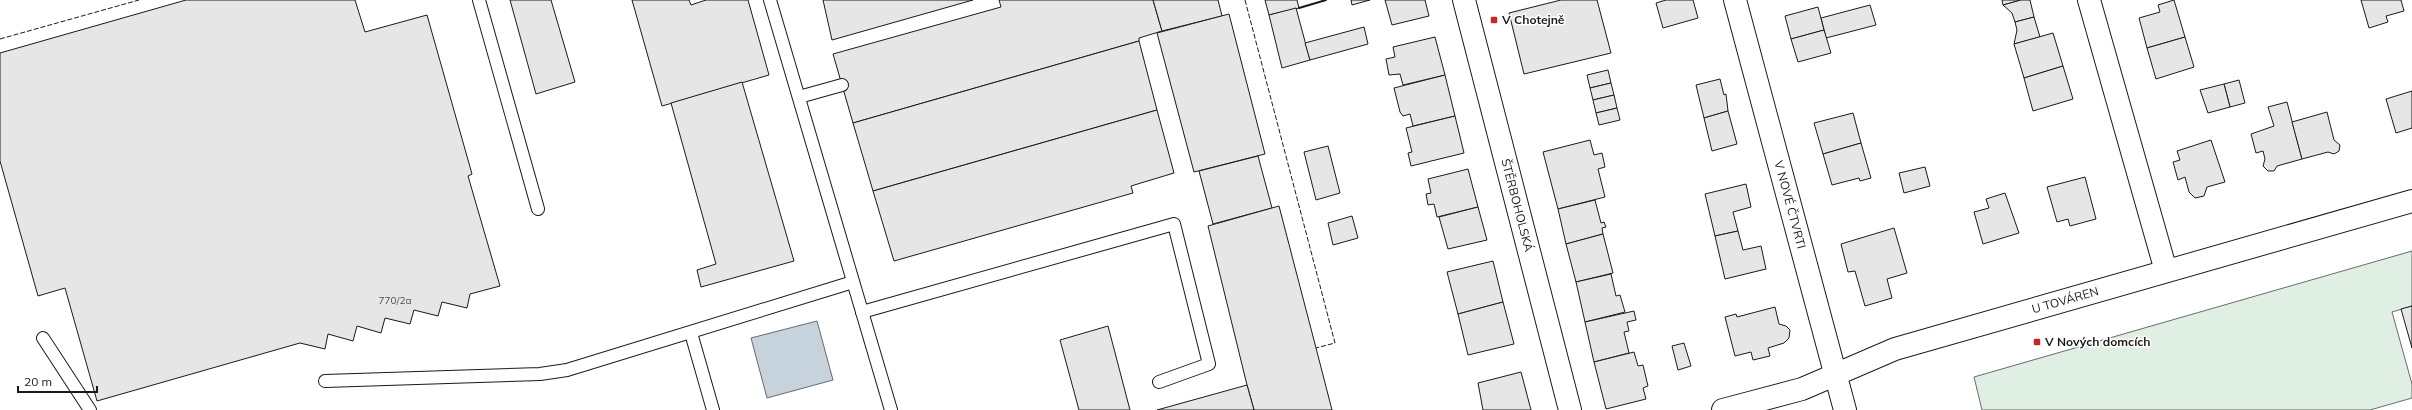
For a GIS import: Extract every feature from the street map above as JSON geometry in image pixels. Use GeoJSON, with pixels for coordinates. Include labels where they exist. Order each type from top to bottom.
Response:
{"type":"FeatureCollection","features":[{"type":"Feature","properties":{"kind":"street","name":"ŠTĚRBOHOLSKÁ"},"geometry":{"type":"LineString","coordinates":[[1464,0],[1570,410]]}},
{"type":"Feature","properties":{"kind":"street","name":"V NOVÉ ČTVRTI"},"geometry":{"type":"LineString","coordinates":[[1735,0],[1845,410]]}},
{"type":"Feature","properties":{"kind":"street"},"geometry":{"type":"LineString","coordinates":[[2089,0],[2166,272]]}},
{"type":"Feature","properties":{"kind":"street","name":"U TOVÁREN"},"geometry":{"type":"LineString","coordinates":[[1723,410],[1802,389],[1836,376],[1875,356],[1894,349],[2412,201]]}},
{"type":"Feature","properties":{"kind":"lane"},"geometry":{"type":"LineString","coordinates":[[480,0],[538,209]]}},
{"type":"Feature","properties":{"kind":"lane"},"geometry":{"type":"LineString","coordinates":[[770,0],[891,410]]}},
{"type":"Feature","properties":{"kind":"lane"},"geometry":{"type":"LineString","coordinates":[[799,97],[842,85]]}},
{"type":"Feature","properties":{"kind":"lane"},"geometry":{"type":"LineString","coordinates":[[862,312],[1174,224],[1209,364],[1159,382]]}},
{"type":"Feature","properties":{"kind":"lane"},"geometry":{"type":"LineString","coordinates":[[324,381],[540,374],[567,370],[691,334],[853,282]]}},
{"type":"Feature","properties":{"kind":"lane"},"geometry":{"type":"LineString","coordinates":[[691,334],[713,410]]}},
{"type":"Feature","properties":{"kind":"lane"},"geometry":{"type":"LineString","coordinates":[[43,338],[90,410]]}},
{"type":"Feature","properties":{"kind":"green space"},"geometry":{"type":"Polygon","coordinates":[[[2412,251],[2412,306],[2392,312],[2412,384],[2412,398],[2370,410],[1982,410],[1974,377],[2412,251]]]}},
{"type":"Feature","properties":{"kind":"shaded area"},"geometry":{"type":"Polygon","coordinates":[[[817,321],[833,380],[767,398],[751,338],[817,321]]]}},
{"type":"Feature","properties":{"kind":"building"},"geometry":{"type":"Polygon","coordinates":[[[186,0],[355,0],[365,32],[427,15],[472,174],[468,176],[500,286],[470,294],[467,308],[442,302],[438,316],[414,310],[410,324],[385,318],[381,333],[357,326],[353,341],[328,334],[325,349],[300,343],[97,401],[65,288],[38,296],[0,161],[0,53],[186,0]]]}},
{"type":"Feature","properties":{"kind":"building"},"geometry":{"type":"Polygon","coordinates":[[[510,0],[551,0],[575,82],[536,94],[510,0]]]}},
{"type":"Feature","properties":{"kind":"building"},"geometry":{"type":"Polygon","coordinates":[[[632,0],[689,0],[691,5],[706,0],[748,0],[769,75],[662,106],[632,0]]]}},
{"type":"Feature","properties":{"kind":"building"},"geometry":{"type":"Polygon","coordinates":[[[823,0],[973,0],[832,40],[823,0]]]}},
{"type":"Feature","properties":{"kind":"building"},"geometry":{"type":"Polygon","coordinates":[[[999,0],[1153,0],[1162,31],[1139,38],[1139,41],[853,123],[833,54],[1001,7],[999,0]]]}},
{"type":"Feature","properties":{"kind":"building"},"geometry":{"type":"Polygon","coordinates":[[[1153,0],[1218,0],[1222,16],[1162,31],[1153,0]]]}},
{"type":"Feature","properties":{"kind":"building"},"geometry":{"type":"Polygon","coordinates":[[[1265,0],[1297,0],[1299,8],[1269,15],[1265,0]]]}},
{"type":"Feature","properties":{"kind":"building"},"geometry":{"type":"Polygon","coordinates":[[[1351,0],[1370,0],[1352,5],[1351,0]]]}},
{"type":"Feature","properties":{"kind":"building"},"geometry":{"type":"Polygon","coordinates":[[[1385,0],[1425,0],[1429,16],[1392,25],[1385,0]]]}},
{"type":"Feature","properties":{"kind":"building"},"geometry":{"type":"Polygon","coordinates":[[[1561,0],[1597,0],[1611,53],[1524,74],[1509,13],[1561,0]]]}},
{"type":"Feature","properties":{"kind":"building"},"geometry":{"type":"Polygon","coordinates":[[[1666,0],[1693,0],[1698,18],[1663,28],[1656,3],[1666,0]]]}},
{"type":"Feature","properties":{"kind":"building"},"geometry":{"type":"Polygon","coordinates":[[[2002,0],[2021,0],[2003,5],[2002,0]]]}},
{"type":"Feature","properties":{"kind":"building"},"geometry":{"type":"Polygon","coordinates":[[[2021,0],[2030,0],[2034,17],[2015,22],[2012,13],[2003,5],[2021,0]]]}},
{"type":"Feature","properties":{"kind":"building"},"geometry":{"type":"Polygon","coordinates":[[[2174,0],[2185,37],[2147,48],[2139,18],[2160,12],[2158,5],[2174,0]]]}},
{"type":"Feature","properties":{"kind":"building"},"geometry":{"type":"Polygon","coordinates":[[[2361,0],[2401,0],[2404,11],[2386,16],[2388,22],[2369,28],[2361,0]]]}},
{"type":"Feature","properties":{"kind":"building"},"geometry":{"type":"Polygon","coordinates":[[[1870,5],[1876,25],[1826,38],[1821,18],[1870,5]]]}},
{"type":"Feature","properties":{"kind":"building"},"geometry":{"type":"Polygon","coordinates":[[[1818,7],[1824,30],[1791,39],[1785,16],[1818,7]]]}},
{"type":"Feature","properties":{"kind":"building"},"geometry":{"type":"Polygon","coordinates":[[[1296,8],[1310,60],[1282,68],[1269,15],[1296,8]]]}},
{"type":"Feature","properties":{"kind":"building"},"geometry":{"type":"Polygon","coordinates":[[[1229,14],[1265,154],[1194,172],[1157,33],[1229,14]]]}},
{"type":"Feature","properties":{"kind":"building"},"geometry":{"type":"Polygon","coordinates":[[[2034,17],[2040,37],[2014,44],[2017,30],[2015,22],[2034,17]]]}},
{"type":"Feature","properties":{"kind":"building"},"geometry":{"type":"Polygon","coordinates":[[[1364,27],[1368,44],[1310,60],[1305,43],[1364,27]]]}},
{"type":"Feature","properties":{"kind":"building"},"geometry":{"type":"Polygon","coordinates":[[[1824,30],[1831,53],[1798,62],[1791,39],[1824,30]]]}},
{"type":"Feature","properties":{"kind":"building"},"geometry":{"type":"Polygon","coordinates":[[[2053,33],[2063,66],[2024,78],[2014,44],[2053,33]]]}},
{"type":"Feature","properties":{"kind":"building"},"geometry":{"type":"Polygon","coordinates":[[[1435,37],[1445,75],[1403,85],[1400,74],[1389,75],[1386,59],[1395,57],[1393,47],[1435,37]]]}},
{"type":"Feature","properties":{"kind":"building"},"geometry":{"type":"Polygon","coordinates":[[[2185,37],[2194,67],[2156,79],[2147,48],[2185,37]]]}},
{"type":"Feature","properties":{"kind":"building"},"geometry":{"type":"Polygon","coordinates":[[[1139,41],[1157,110],[873,191],[853,123],[1139,41]]]}},
{"type":"Feature","properties":{"kind":"building"},"geometry":{"type":"Polygon","coordinates":[[[2063,66],[2073,99],[2033,111],[2024,78],[2063,66]]]}},
{"type":"Feature","properties":{"kind":"building"},"geometry":{"type":"Polygon","coordinates":[[[1608,70],[1611,83],[1590,88],[1587,75],[1608,70]]]}},
{"type":"Feature","properties":{"kind":"building"},"geometry":{"type":"Polygon","coordinates":[[[1445,75],[1455,116],[1413,126],[1410,114],[1403,116],[1400,112],[1394,88],[1445,75]]]}},
{"type":"Feature","properties":{"kind":"building"},"geometry":{"type":"Polygon","coordinates":[[[1720,79],[1724,95],[1726,94],[1728,111],[1704,118],[1696,85],[1720,79]]]}},
{"type":"Feature","properties":{"kind":"building"},"geometry":{"type":"Polygon","coordinates":[[[2239,80],[2245,103],[2230,107],[2224,84],[2239,80]]]}},
{"type":"Feature","properties":{"kind":"building"},"geometry":{"type":"Polygon","coordinates":[[[742,82],[794,261],[701,287],[697,270],[716,264],[671,103],[742,82]]]}},
{"type":"Feature","properties":{"kind":"building"},"geometry":{"type":"Polygon","coordinates":[[[1611,83],[1614,95],[1593,100],[1590,88],[1611,83]]]}},
{"type":"Feature","properties":{"kind":"building"},"geometry":{"type":"Polygon","coordinates":[[[2224,84],[2230,107],[2208,113],[2200,90],[2224,84]]]}},
{"type":"Feature","properties":{"kind":"building"},"geometry":{"type":"Polygon","coordinates":[[[2412,91],[2412,128],[2396,133],[2386,99],[2412,91]]]}},
{"type":"Feature","properties":{"kind":"building"},"geometry":{"type":"Polygon","coordinates":[[[1614,95],[1617,108],[1596,113],[1593,100],[1614,95]]]}},
{"type":"Feature","properties":{"kind":"building"},"geometry":{"type":"Polygon","coordinates":[[[2287,102],[2302,159],[2277,166],[2274,171],[2268,171],[2263,166],[2265,159],[2263,151],[2256,153],[2251,134],[2274,126],[2268,107],[2287,102]]]}},
{"type":"Feature","properties":{"kind":"building"},"geometry":{"type":"Polygon","coordinates":[[[1617,108],[1620,120],[1599,125],[1596,113],[1617,108]]]}},
{"type":"Feature","properties":{"kind":"building"},"geometry":{"type":"Polygon","coordinates":[[[1157,110],[1174,173],[1131,186],[1133,193],[894,261],[873,191],[1157,110]]]}},
{"type":"Feature","properties":{"kind":"building"},"geometry":{"type":"Polygon","coordinates":[[[1728,111],[1737,144],[1712,151],[1704,118],[1728,111]]]}},
{"type":"Feature","properties":{"kind":"building"},"geometry":{"type":"Polygon","coordinates":[[[2327,112],[2334,140],[2340,145],[2339,151],[2334,154],[2328,152],[2302,159],[2292,122],[2327,112]]]}},
{"type":"Feature","properties":{"kind":"building"},"geometry":{"type":"Polygon","coordinates":[[[1853,113],[1861,143],[1823,154],[1814,123],[1853,113]]]}},
{"type":"Feature","properties":{"kind":"building"},"geometry":{"type":"Polygon","coordinates":[[[1455,116],[1464,153],[1411,166],[1408,153],[1412,152],[1406,128],[1455,116]]]}},
{"type":"Feature","properties":{"kind":"building"},"geometry":{"type":"Polygon","coordinates":[[[1590,140],[1594,155],[1602,153],[1605,167],[1598,169],[1605,197],[1558,209],[1543,152],[1590,140]]]}},
{"type":"Feature","properties":{"kind":"building"},"geometry":{"type":"Polygon","coordinates":[[[2211,140],[2225,182],[2207,187],[2204,196],[2195,198],[2189,192],[2185,177],[2178,180],[2173,162],[2180,160],[2177,151],[2211,140]]]}},
{"type":"Feature","properties":{"kind":"building"},"geometry":{"type":"Polygon","coordinates":[[[1861,143],[1871,178],[1860,181],[1859,178],[1832,185],[1823,154],[1861,143]]]}},
{"type":"Feature","properties":{"kind":"building"},"geometry":{"type":"Polygon","coordinates":[[[1328,146],[1340,193],[1316,200],[1304,152],[1328,146]]]}},
{"type":"Feature","properties":{"kind":"building"},"geometry":{"type":"Polygon","coordinates":[[[1258,156],[1272,208],[1213,224],[1199,171],[1258,156]]]}},
{"type":"Feature","properties":{"kind":"building"},"geometry":{"type":"Polygon","coordinates":[[[1925,167],[1930,186],[1904,193],[1899,173],[1925,167]]]}},
{"type":"Feature","properties":{"kind":"building"},"geometry":{"type":"Polygon","coordinates":[[[1468,169],[1478,207],[1437,217],[1434,204],[1428,205],[1426,194],[1431,193],[1428,179],[1468,169]]]}},
{"type":"Feature","properties":{"kind":"building"},"geometry":{"type":"Polygon","coordinates":[[[2085,177],[2096,219],[2070,226],[2068,219],[2057,222],[2047,187],[2085,177]]]}},
{"type":"Feature","properties":{"kind":"building"},"geometry":{"type":"Polygon","coordinates":[[[1746,184],[1751,207],[1733,212],[1738,231],[1715,236],[1705,194],[1746,184]]]}},
{"type":"Feature","properties":{"kind":"building"},"geometry":{"type":"Polygon","coordinates":[[[2005,193],[2019,233],[1983,244],[1974,212],[1989,208],[1986,199],[2005,193]]]}},
{"type":"Feature","properties":{"kind":"building"},"geometry":{"type":"Polygon","coordinates":[[[1595,200],[1601,223],[1604,222],[1606,227],[1602,228],[1603,234],[1566,244],[1558,209],[1595,200]]]}},
{"type":"Feature","properties":{"kind":"building"},"geometry":{"type":"Polygon","coordinates":[[[1279,206],[1332,410],[1254,410],[1247,385],[1208,226],[1279,206]]]}},
{"type":"Feature","properties":{"kind":"building"},"geometry":{"type":"Polygon","coordinates":[[[1478,207],[1487,240],[1448,249],[1439,217],[1478,207]]]}},
{"type":"Feature","properties":{"kind":"building"},"geometry":{"type":"Polygon","coordinates":[[[1352,216],[1358,238],[1333,245],[1328,223],[1352,216]]]}},
{"type":"Feature","properties":{"kind":"building"},"geometry":{"type":"Polygon","coordinates":[[[1894,228],[1907,273],[1887,279],[1892,298],[1865,306],[1855,271],[1848,272],[1841,244],[1894,228]]]}},
{"type":"Feature","properties":{"kind":"building"},"geometry":{"type":"Polygon","coordinates":[[[1738,231],[1743,250],[1761,246],[1766,269],[1725,279],[1715,236],[1738,231]]]}},
{"type":"Feature","properties":{"kind":"building"},"geometry":{"type":"Polygon","coordinates":[[[1603,234],[1613,273],[1576,282],[1566,244],[1603,234]]]}},
{"type":"Feature","properties":{"kind":"building"},"geometry":{"type":"Polygon","coordinates":[[[1493,261],[1503,302],[1458,314],[1447,272],[1493,261]]]}},
{"type":"Feature","properties":{"kind":"building"},"geometry":{"type":"Polygon","coordinates":[[[1611,274],[1616,296],[1620,295],[1625,312],[1585,322],[1576,282],[1611,274]]]}},
{"type":"Feature","properties":{"kind":"building"},"geometry":{"type":"Polygon","coordinates":[[[1503,302],[1514,344],[1468,355],[1458,314],[1503,302]]]}},
{"type":"Feature","properties":{"kind":"building"},"geometry":{"type":"Polygon","coordinates":[[[2412,306],[2412,348],[2401,309],[2412,306]]]}},
{"type":"Feature","properties":{"kind":"building"},"geometry":{"type":"Polygon","coordinates":[[[1775,307],[1779,324],[1786,326],[1790,330],[1789,338],[1784,343],[1768,348],[1770,356],[1753,360],[1751,352],[1735,356],[1725,317],[1736,314],[1737,317],[1775,307]]]}},
{"type":"Feature","properties":{"kind":"building"},"geometry":{"type":"Polygon","coordinates":[[[1634,311],[1636,320],[1627,322],[1629,331],[1624,332],[1629,353],[1594,362],[1585,322],[1634,311]]]}},
{"type":"Feature","properties":{"kind":"building"},"geometry":{"type":"Polygon","coordinates":[[[1108,326],[1130,410],[1079,410],[1060,340],[1108,326]]]}},
{"type":"Feature","properties":{"kind":"building"},"geometry":{"type":"Polygon","coordinates":[[[1684,343],[1691,366],[1678,370],[1672,346],[1684,343]]]}},
{"type":"Feature","properties":{"kind":"building"},"geometry":{"type":"Polygon","coordinates":[[[1634,352],[1638,366],[1643,365],[1648,386],[1643,388],[1646,399],[1606,409],[1594,362],[1634,352]]]}},
{"type":"Feature","properties":{"kind":"building"},"geometry":{"type":"Polygon","coordinates":[[[1521,372],[1531,410],[1483,410],[1478,383],[1521,372]]]}},
{"type":"Feature","properties":{"kind":"building"},"geometry":{"type":"Polygon","coordinates":[[[1247,385],[1254,410],[1157,410],[1247,385]]]}},
{"type":"Feature","properties":{"kind":"fence"},"geometry":{"type":"LineString","coordinates":[[0,39],[139,0]]}},
{"type":"Feature","properties":{"kind":"fence"},"geometry":{"type":"LineString","coordinates":[[1245,0],[1335,343],[1316,348]]}},
{"type":"Feature","properties":{"kind":"wall"},"geometry":{"type":"LineString","coordinates":[[1299,8],[1326,0]]}},
{"type":"Feature","properties":{"kind":"place","name":"V Chotejně"},"geometry":{"type":"Point","coordinates":[1494,20]}},
{"type":"Feature","properties":{"kind":"place","name":"V Nových domcích"},"geometry":{"type":"Point","coordinates":[2037,342]}}]}
